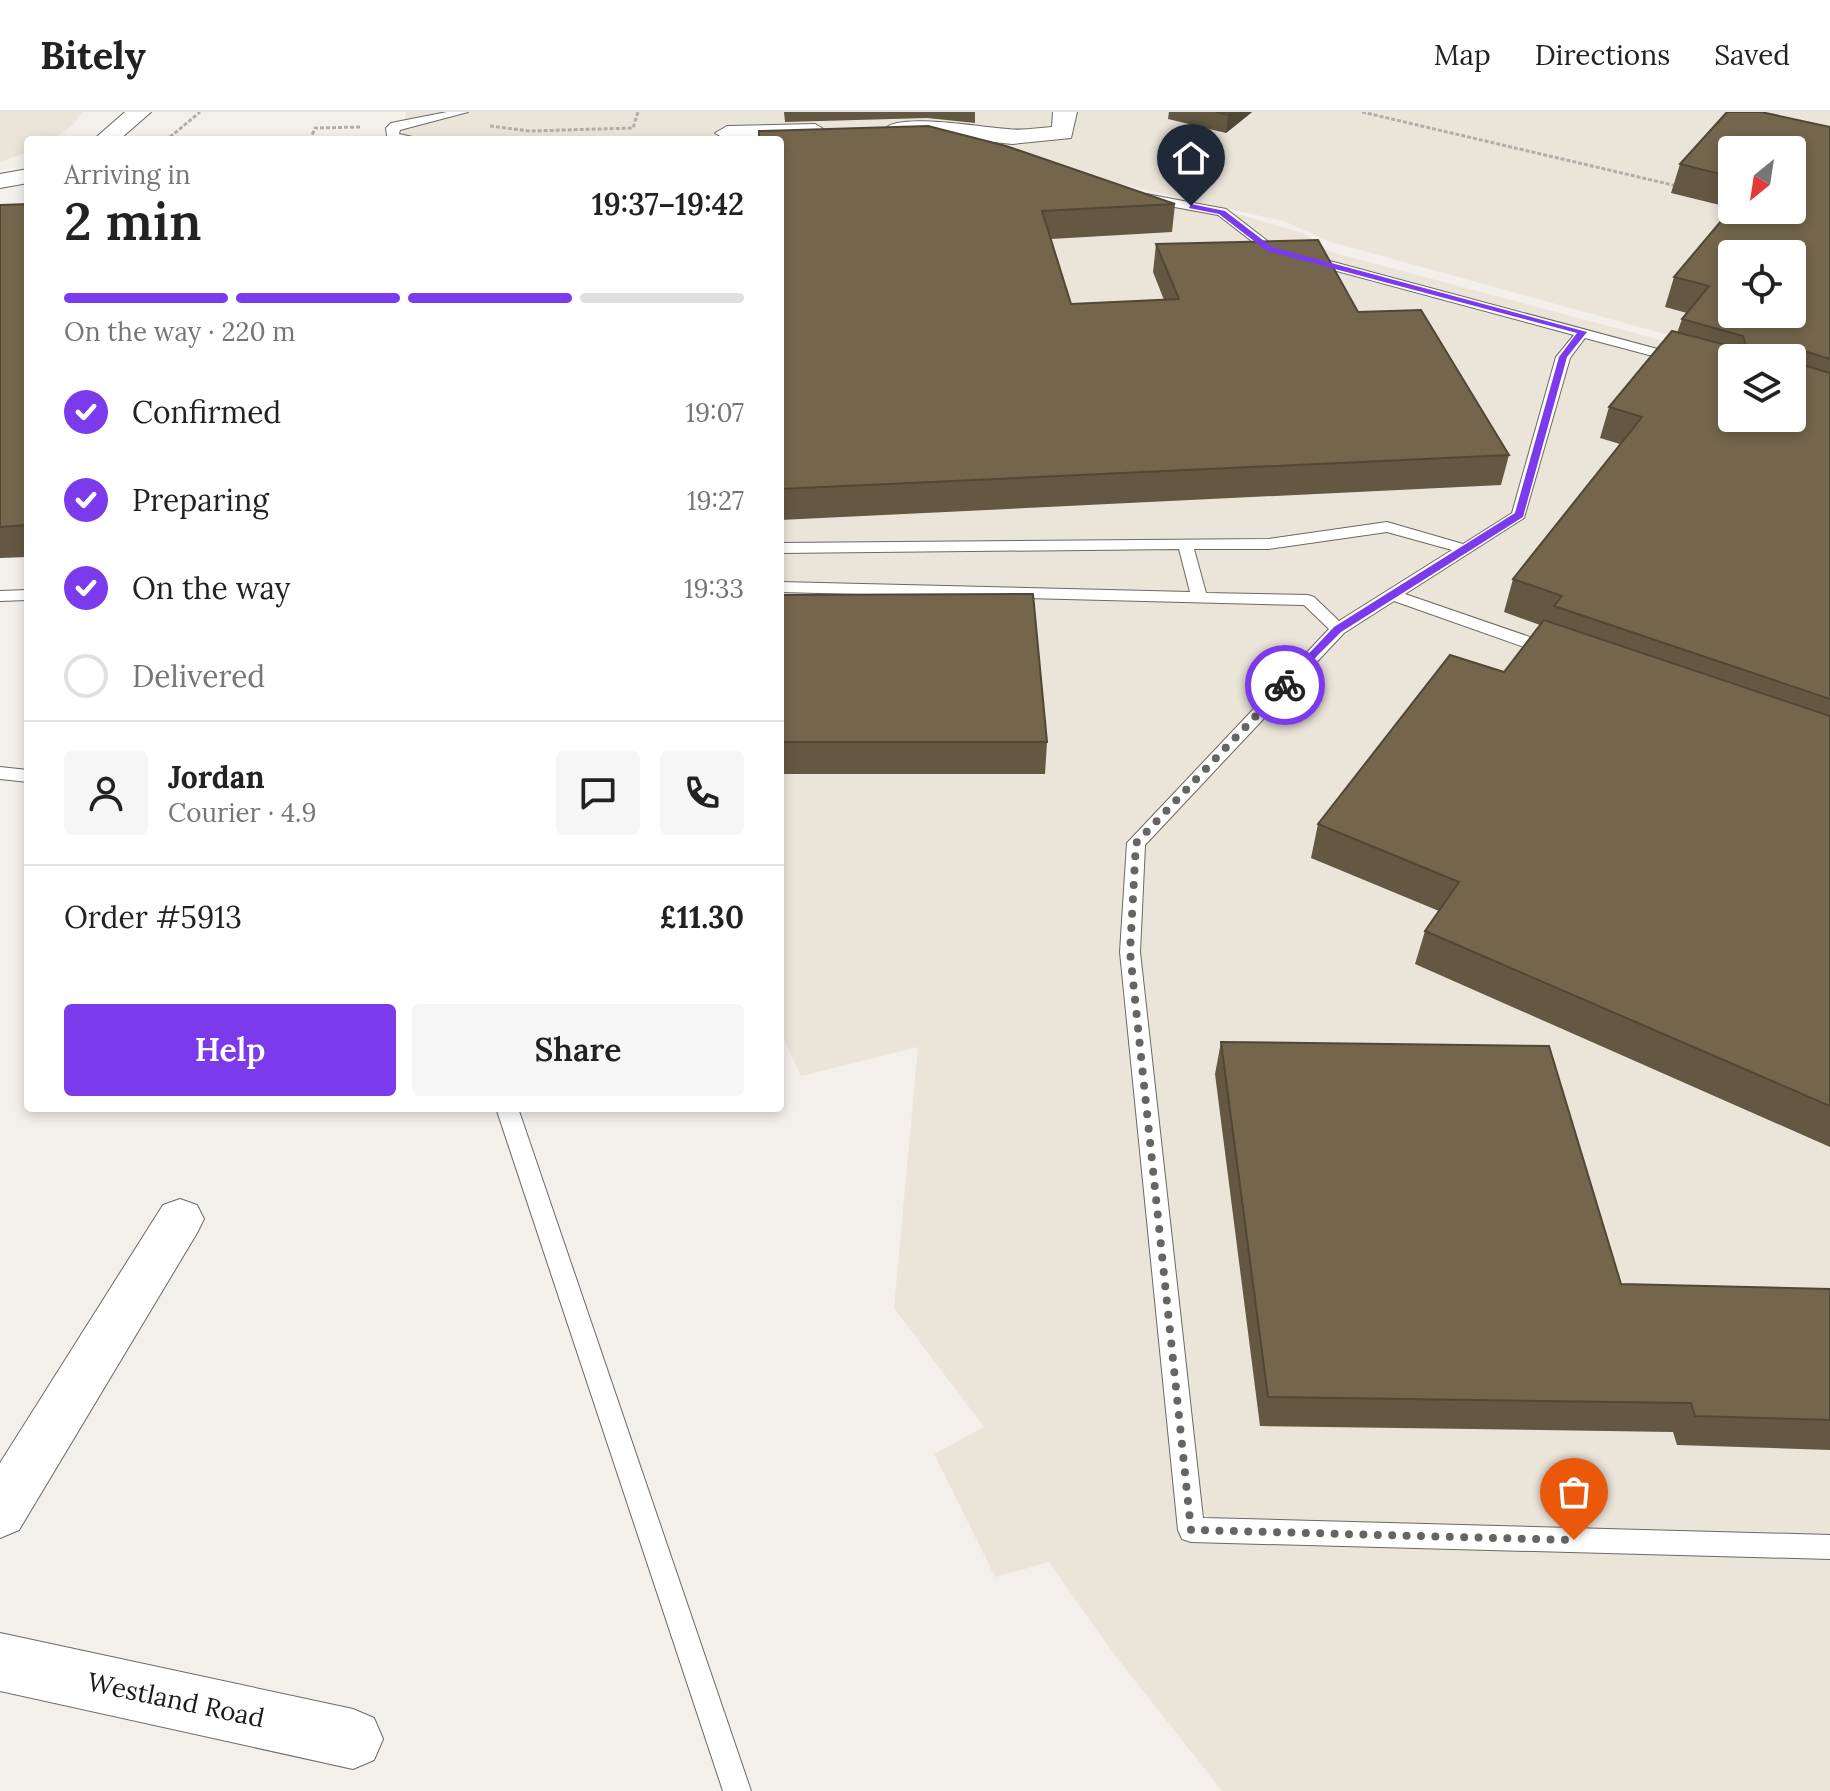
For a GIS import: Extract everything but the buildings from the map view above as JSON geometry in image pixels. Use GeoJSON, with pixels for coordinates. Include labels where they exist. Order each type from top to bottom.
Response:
{"type":"FeatureCollection","features":[{"type":"Feature","properties":{"kind":"street"},"geometry":{"type":"LineString","coordinates":[[109,136],[134,114],[161,112]]}},
{"type":"Feature","properties":{"kind":"street"},"geometry":{"type":"LineString","coordinates":[[881,130],[927,128],[1012,137],[1063,133],[1065,112]]}},
{"type":"Feature","properties":{"kind":"street"},"geometry":{"type":"LineString","coordinates":[[727,133],[835,131]]}},
{"type":"Feature","properties":{"kind":"street"},"geometry":{"type":"LineString","coordinates":[[0,181],[24,177]]}},
{"type":"Feature","properties":{"kind":"street"},"geometry":{"type":"LineString","coordinates":[[0,1512],[180,1219]]}},
{"type":"Feature","properties":{"kind":"street","name":"Westland Road"},"geometry":{"type":"LineString","coordinates":[[0,1662],[353,1739]]}},
{"type":"Feature","properties":{"kind":"lane"},"geometry":{"type":"LineString","coordinates":[[392,128],[411,112]]}},
{"type":"Feature","properties":{"kind":"lane"},"geometry":{"type":"LineString","coordinates":[[392,128],[462,112]]}},
{"type":"Feature","properties":{"kind":"lane"},"geometry":{"type":"LineString","coordinates":[[392,128],[393,136]]}},
{"type":"Feature","properties":{"kind":"lane"},"geometry":{"type":"LineString","coordinates":[[1130,195],[1222,212],[1270,249],[1718,369]]}},
{"type":"Feature","properties":{"kind":"lane"},"geometry":{"type":"LineString","coordinates":[[1583,332],[1563,357],[1519,515],[1338,629],[1136,843],[1130,952],[1191,1530],[1830,1547]]}},
{"type":"Feature","properties":{"kind":"lane"},"geometry":{"type":"LineString","coordinates":[[784,548],[1269,544],[1387,527],[1464,549]]}},
{"type":"Feature","properties":{"kind":"lane"},"geometry":{"type":"LineString","coordinates":[[1185,544],[1199,597]]}},
{"type":"Feature","properties":{"kind":"lane"},"geometry":{"type":"LineString","coordinates":[[784,587],[1308,600],[1338,629]]}},
{"type":"Feature","properties":{"kind":"lane"},"geometry":{"type":"LineString","coordinates":[[0,596],[24,595]]}},
{"type":"Feature","properties":{"kind":"lane"},"geometry":{"type":"LineString","coordinates":[[1392,595],[1573,658]]}},
{"type":"Feature","properties":{"kind":"lane"},"geometry":{"type":"LineString","coordinates":[[0,773],[24,776]]}},
{"type":"Feature","properties":{"kind":"lane"},"geometry":{"type":"LineString","coordinates":[[508,1112],[737,1791]]}},
{"type":"Feature","properties":{"kind":"path"},"geometry":{"type":"LineString","coordinates":[[171,136],[200,112]]}},
{"type":"Feature","properties":{"kind":"path"},"geometry":{"type":"LineString","coordinates":[[1362,112],[1677,186]]}},
{"type":"Feature","properties":{"kind":"shaded area"},"geometry":{"type":"Polygon","coordinates":[[[0,112],[82,112],[72,126],[58,136],[24,136],[24,153],[0,162],[0,112]]]}},
{"type":"Feature","properties":{"kind":"shaded area"},"geometry":{"type":"Polygon","coordinates":[[[406,112],[1830,112],[1830,379],[1806,366],[1806,344],[1718,344],[1718,349],[1331,242],[1286,222],[912,136],[784,140],[784,136],[402,136],[406,112]]]}},
{"type":"Feature","properties":{"kind":"shaded area"},"geometry":{"type":"Polygon","coordinates":[[[923,142],[1224,210],[1303,233],[1331,252],[1718,355],[1718,432],[1806,432],[1806,406],[1830,385],[1830,1791],[1222,1791],[1114,1654],[1049,1562],[995,1577],[934,1454],[984,1427],[894,1308],[918,1047],[801,1076],[784,1040],[784,146],[923,142]]]}},
{"type":"Feature","properties":{"kind":"way so far"},"geometry":{"type":"LineString","coordinates":[[1285,685],[1136,843],[1130,952],[1191,1530],[1574,1540]]}},
{"type":"Feature","properties":{"kind":"route"},"geometry":{"type":"LineString","coordinates":[[1191,206],[1222,212],[1270,249],[1583,332],[1563,357],[1519,515],[1338,629],[1285,685]]}}]}
